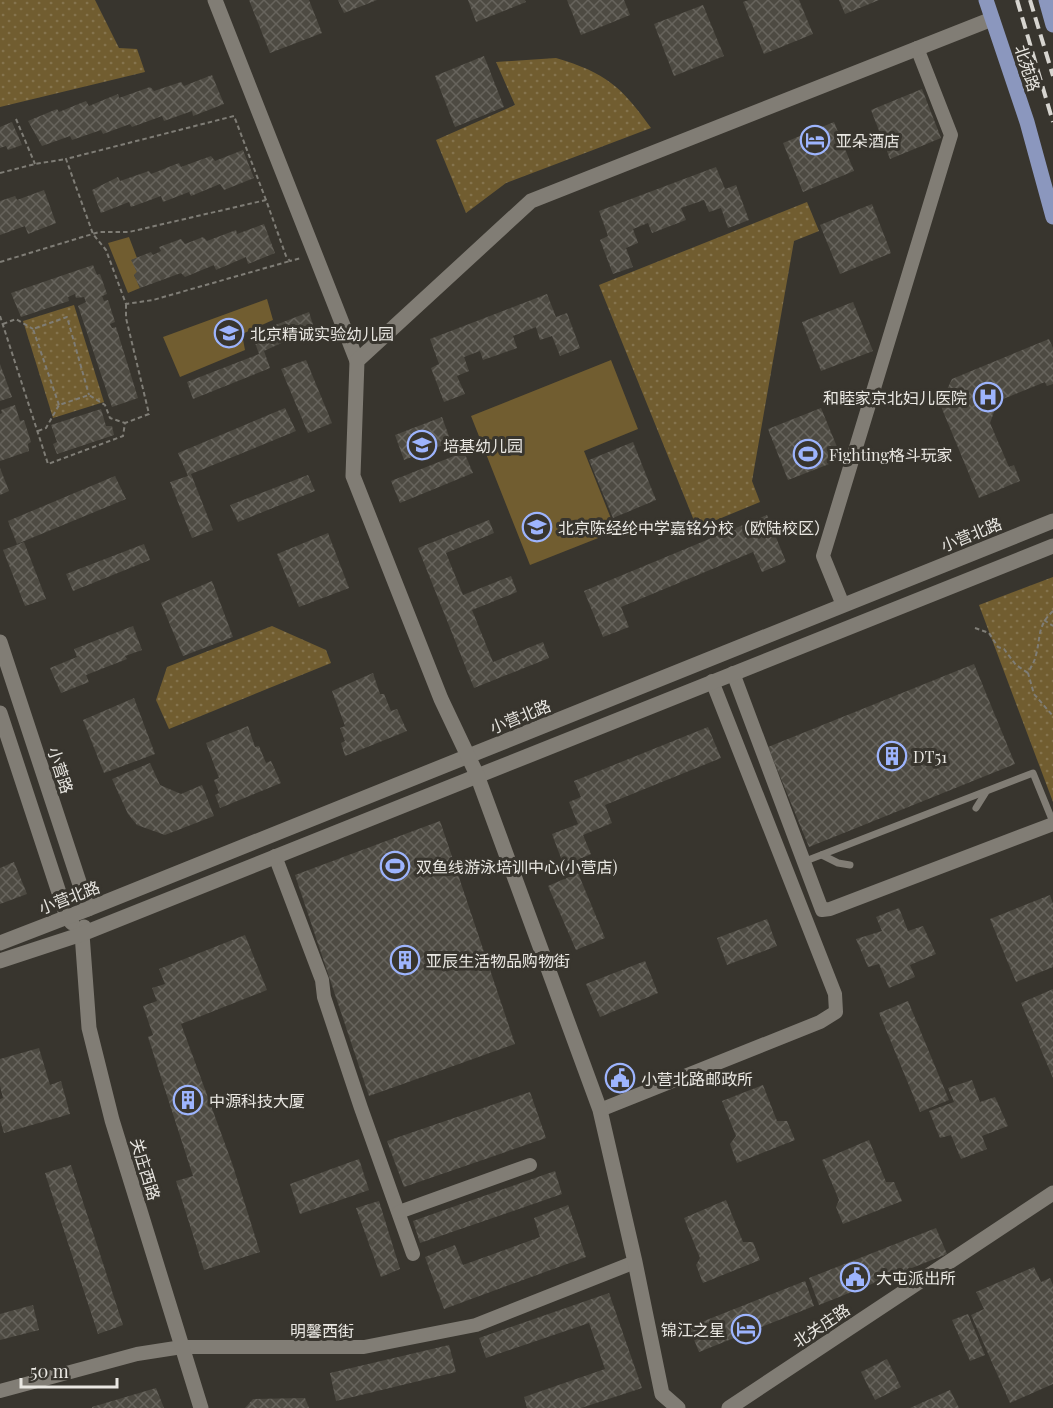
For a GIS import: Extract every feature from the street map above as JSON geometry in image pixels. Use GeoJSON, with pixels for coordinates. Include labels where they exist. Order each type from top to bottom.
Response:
{"type":"FeatureCollection","features":[{"type":"Feature","properties":{"kind":"main road","name":"北苑路"},"geometry":{"type":"LineString","coordinates":[[986,0],[1027,122],[1053,217]]}},
{"type":"Feature","properties":{"kind":"main road"},"geometry":{"type":"LineString","coordinates":[[1046,0],[1053,25]]}},
{"type":"Feature","properties":{"kind":"street"},"geometry":{"type":"LineString","coordinates":[[215,0],[357,361],[353,476],[441,699],[477,775],[600,1110],[662,1394],[678,1408]]}},
{"type":"Feature","properties":{"kind":"street"},"geometry":{"type":"LineString","coordinates":[[357,361],[531,201],[992,19]]}},
{"type":"Feature","properties":{"kind":"street"},"geometry":{"type":"LineString","coordinates":[[843,605],[823,556],[951,135],[917,48]]}},
{"type":"Feature","properties":{"kind":"street","name":"小营北路"},"geometry":{"type":"LineString","coordinates":[[0,943],[1053,521]]}},
{"type":"Feature","properties":{"kind":"street"},"geometry":{"type":"LineString","coordinates":[[0,961],[82,934],[1053,546]]}},
{"type":"Feature","properties":{"kind":"street","name":"小营路"},"geometry":{"type":"LineString","coordinates":[[0,642],[88,909]]}},
{"type":"Feature","properties":{"kind":"street"},"geometry":{"type":"LineString","coordinates":[[733,673],[822,910],[830,909],[1053,823]]}},
{"type":"Feature","properties":{"kind":"street"},"geometry":{"type":"LineString","coordinates":[[600,1110],[820,1022],[836,1012],[835,994],[712,681]]}},
{"type":"Feature","properties":{"kind":"street"},"geometry":{"type":"LineString","coordinates":[[0,713],[67,917],[82,934]]}},
{"type":"Feature","properties":{"kind":"street"},"geometry":{"type":"LineString","coordinates":[[275,856],[322,980],[324,997],[331,1019],[413,1254]]}},
{"type":"Feature","properties":{"kind":"street","name":"关庄西路"},"geometry":{"type":"LineString","coordinates":[[88,909],[82,934],[89,1028],[112,1120],[201,1408]]}},
{"type":"Feature","properties":{"kind":"street"},"geometry":{"type":"LineString","coordinates":[[399,1212],[530,1166]]}},
{"type":"Feature","properties":{"kind":"street","name":"北关庄路"},"geometry":{"type":"LineString","coordinates":[[729,1408],[1053,1193]]}},
{"type":"Feature","properties":{"kind":"street","name":"明馨西街"},"geometry":{"type":"LineString","coordinates":[[0,1391],[137,1354],[182,1347],[364,1347],[476,1325],[635,1262]]}},
{"type":"Feature","properties":{"kind":"lane"},"geometry":{"type":"LineString","coordinates":[[803,862],[1033,773],[1053,823]]}},
{"type":"Feature","properties":{"kind":"lane"},"geometry":{"type":"LineString","coordinates":[[976,808],[986,791]]}},
{"type":"Feature","properties":{"kind":"lane"},"geometry":{"type":"LineString","coordinates":[[822,855],[838,863],[850,865]]}},
{"type":"Feature","properties":{"kind":"path"},"geometry":{"type":"LineString","coordinates":[[0,173],[66,159],[234,116],[290,261]]}},
{"type":"Feature","properties":{"kind":"path"},"geometry":{"type":"LineString","coordinates":[[16,118],[35,164]]}},
{"type":"Feature","properties":{"kind":"path"},"geometry":{"type":"LineString","coordinates":[[33,329],[67,317],[89,395],[105,405],[110,418],[125,423],[149,414],[126,318],[126,304],[106,250],[93,234],[66,159]]}},
{"type":"Feature","properties":{"kind":"path"},"geometry":{"type":"LineString","coordinates":[[0,262],[93,234],[129,232],[266,200]]}},
{"type":"Feature","properties":{"kind":"path"},"geometry":{"type":"LineString","coordinates":[[126,304],[153,300],[315,254]]}},
{"type":"Feature","properties":{"kind":"path"},"geometry":{"type":"LineString","coordinates":[[0,316],[48,464],[123,436],[125,423]]}},
{"type":"Feature","properties":{"kind":"path"},"geometry":{"type":"LineString","coordinates":[[3,324],[16,319],[33,329],[59,405]]}},
{"type":"Feature","properties":{"kind":"path"},"geometry":{"type":"LineString","coordinates":[[37,431],[46,428],[59,405],[89,395]]}},
{"type":"Feature","properties":{"kind":"path"},"geometry":{"type":"LineString","coordinates":[[1028,673],[1036,658],[1044,620],[1053,611]]}},
{"type":"Feature","properties":{"kind":"path"},"geometry":{"type":"LineString","coordinates":[[1044,620],[1053,626]]}},
{"type":"Feature","properties":{"kind":"path"},"geometry":{"type":"LineString","coordinates":[[975,628],[989,633],[998,647],[1005,649],[1016,665],[1028,673],[1034,694],[1053,716]]}},
{"type":"Feature","properties":{"kind":"shaded area"},"geometry":{"type":"Polygon","coordinates":[[[0,0],[95,0],[119,48],[137,49],[145,72],[0,107],[0,0]]]}},
{"type":"Feature","properties":{"kind":"shaded area"},"geometry":{"type":"Polygon","coordinates":[[[556,58],[588,69],[611,83],[631,101],[651,128],[506,183],[466,213],[436,140],[515,105],[496,62],[556,58]]]}},
{"type":"Feature","properties":{"kind":"shaded area"},"geometry":{"type":"Polygon","coordinates":[[[807,202],[819,231],[794,241],[752,481],[760,502],[697,528],[599,285],[807,202]]]}},
{"type":"Feature","properties":{"kind":"shaded area"},"geometry":{"type":"Polygon","coordinates":[[[129,237],[137,258],[132,260],[137,272],[134,275],[140,288],[128,293],[108,243],[129,237]]]}},
{"type":"Feature","properties":{"kind":"shaded area"},"geometry":{"type":"Polygon","coordinates":[[[267,299],[273,320],[242,334],[245,350],[180,377],[163,337],[267,299]]]}},
{"type":"Feature","properties":{"kind":"shaded area"},"geometry":{"type":"Polygon","coordinates":[[[74,305],[104,402],[53,418],[23,321],[74,305]]]}},
{"type":"Feature","properties":{"kind":"shaded area"},"geometry":{"type":"Polygon","coordinates":[[[611,360],[638,429],[584,451],[616,531],[530,565],[471,416],[611,360]]]}},
{"type":"Feature","properties":{"kind":"shaded area"},"geometry":{"type":"Polygon","coordinates":[[[1053,577],[1053,802],[979,605],[1053,577]]]}},
{"type":"Feature","properties":{"kind":"shaded area"},"geometry":{"type":"Polygon","coordinates":[[[272,626],[326,650],[331,663],[169,729],[156,700],[167,667],[272,626]]]}},
{"type":"Feature","properties":{"kind":"building"},"geometry":{"type":"Polygon","coordinates":[[[249,0],[309,0],[322,33],[270,53],[249,0]]]}},
{"type":"Feature","properties":{"kind":"building"},"geometry":{"type":"Polygon","coordinates":[[[338,0],[377,0],[344,13],[338,0]]]}},
{"type":"Feature","properties":{"kind":"building"},"geometry":{"type":"Polygon","coordinates":[[[468,0],[525,0],[526,2],[476,22],[468,0]]]}},
{"type":"Feature","properties":{"kind":"building"},"geometry":{"type":"Polygon","coordinates":[[[567,0],[624,0],[630,15],[581,35],[567,0]]]}},
{"type":"Feature","properties":{"kind":"building"},"geometry":{"type":"Polygon","coordinates":[[[799,0],[813,34],[764,54],[743,2],[799,0]]]}},
{"type":"Feature","properties":{"kind":"building"},"geometry":{"type":"Polygon","coordinates":[[[839,0],[879,0],[845,14],[839,0]]]}},
{"type":"Feature","properties":{"kind":"building"},"geometry":{"type":"Polygon","coordinates":[[[703,5],[724,56],[674,76],[654,24],[703,5]]]}},
{"type":"Feature","properties":{"kind":"building"},"geometry":{"type":"Polygon","coordinates":[[[484,56],[504,107],[455,127],[435,76],[484,56]]]}},
{"type":"Feature","properties":{"kind":"building"},"geometry":{"type":"Polygon","coordinates":[[[212,75],[224,104],[193,116],[192,111],[164,121],[162,116],[132,127],[130,124],[103,134],[101,130],[72,140],[70,136],[42,146],[28,121],[57,109],[59,112],[86,101],[89,106],[118,94],[119,98],[150,87],[154,91],[181,82],[184,86],[212,75]]]}},
{"type":"Feature","properties":{"kind":"building"},"geometry":{"type":"Polygon","coordinates":[[[922,89],[941,138],[890,159],[871,110],[922,89]]]}},
{"type":"Feature","properties":{"kind":"building"},"geometry":{"type":"Polygon","coordinates":[[[12,122],[22,145],[8,150],[6,146],[0,148],[0,127],[12,122]]]}},
{"type":"Feature","properties":{"kind":"building"},"geometry":{"type":"Polygon","coordinates":[[[834,122],[854,171],[803,192],[783,143],[834,122]]]}},
{"type":"Feature","properties":{"kind":"building"},"geometry":{"type":"Polygon","coordinates":[[[243,150],[254,178],[224,190],[220,184],[191,196],[189,192],[163,202],[161,196],[131,207],[129,202],[101,213],[92,190],[118,177],[120,181],[149,171],[151,174],[179,163],[181,167],[211,156],[215,161],[243,150]]]}},
{"type":"Feature","properties":{"kind":"building"},"geometry":{"type":"Polygon","coordinates":[[[716,167],[725,189],[736,185],[749,220],[728,228],[721,208],[709,212],[704,200],[681,208],[686,220],[652,233],[648,223],[633,229],[638,243],[626,248],[633,267],[613,274],[600,240],[608,236],[599,211],[716,167]]]}},
{"type":"Feature","properties":{"kind":"building"},"geometry":{"type":"Polygon","coordinates":[[[44,190],[56,223],[28,234],[25,226],[0,235],[0,201],[15,196],[17,200],[44,190]]]}},
{"type":"Feature","properties":{"kind":"building"},"geometry":{"type":"Polygon","coordinates":[[[872,204],[891,253],[840,274],[820,225],[872,204]]]}},
{"type":"Feature","properties":{"kind":"building"},"geometry":{"type":"Polygon","coordinates":[[[264,224],[275,253],[248,264],[246,257],[216,270],[214,265],[185,277],[181,273],[140,288],[134,275],[137,272],[131,260],[151,252],[153,255],[161,251],[159,247],[181,239],[185,244],[203,237],[207,241],[236,230],[237,234],[264,224]]]}},
{"type":"Feature","properties":{"kind":"building"},"geometry":{"type":"Polygon","coordinates":[[[93,265],[97,275],[100,274],[107,294],[102,296],[104,301],[108,300],[115,322],[110,324],[112,328],[116,327],[138,398],[112,407],[78,306],[86,302],[84,297],[76,298],[75,294],[68,297],[69,301],[21,317],[11,293],[93,265]]]}},
{"type":"Feature","properties":{"kind":"building"},"geometry":{"type":"Polygon","coordinates":[[[547,294],[556,317],[567,313],[580,348],[560,356],[552,336],[540,340],[536,327],[513,336],[517,348],[483,360],[480,351],[464,357],[469,371],[457,376],[465,394],[444,402],[431,368],[439,364],[430,339],[547,294]]]}},
{"type":"Feature","properties":{"kind":"building"},"geometry":{"type":"Polygon","coordinates":[[[853,302],[873,351],[821,371],[802,322],[853,302]]]}},
{"type":"Feature","properties":{"kind":"building"},"geometry":{"type":"Polygon","coordinates":[[[309,312],[314,328],[264,351],[270,368],[193,399],[187,382],[259,354],[252,334],[309,312]]]}},
{"type":"Feature","properties":{"kind":"building"},"geometry":{"type":"Polygon","coordinates":[[[1049,339],[1053,348],[1053,384],[1047,386],[1045,382],[998,401],[990,423],[1009,467],[1014,465],[1020,481],[979,498],[940,404],[952,379],[1049,339]]]}},
{"type":"Feature","properties":{"kind":"building"},"geometry":{"type":"Polygon","coordinates":[[[306,360],[332,423],[308,433],[281,369],[306,360]]]}},
{"type":"Feature","properties":{"kind":"building"},"geometry":{"type":"Polygon","coordinates":[[[0,364],[12,397],[0,401],[0,364]]]}},
{"type":"Feature","properties":{"kind":"building"},"geometry":{"type":"Polygon","coordinates":[[[15,405],[20,421],[24,420],[31,442],[28,444],[29,451],[0,461],[1,410],[15,405]]]}},
{"type":"Feature","properties":{"kind":"building"},"geometry":{"type":"Polygon","coordinates":[[[285,408],[296,431],[191,474],[213,530],[192,538],[170,482],[188,476],[178,453],[285,408]]]}},
{"type":"Feature","properties":{"kind":"building"},"geometry":{"type":"Polygon","coordinates":[[[821,408],[842,459],[788,480],[768,429],[821,408]]]}},
{"type":"Feature","properties":{"kind":"building"},"geometry":{"type":"Polygon","coordinates":[[[101,409],[106,426],[112,426],[114,435],[57,454],[53,444],[57,442],[51,425],[101,409]]]}},
{"type":"Feature","properties":{"kind":"building"},"geometry":{"type":"Polygon","coordinates":[[[442,417],[451,442],[404,460],[395,435],[442,417]]]}},
{"type":"Feature","properties":{"kind":"building"},"geometry":{"type":"Polygon","coordinates":[[[633,442],[656,500],[613,518],[589,460],[633,442]]]}},
{"type":"Feature","properties":{"kind":"building"},"geometry":{"type":"Polygon","coordinates":[[[464,452],[473,473],[400,503],[391,481],[464,452]]]}},
{"type":"Feature","properties":{"kind":"building"},"geometry":{"type":"Polygon","coordinates":[[[0,468],[9,491],[0,495],[0,468]]]}},
{"type":"Feature","properties":{"kind":"building"},"geometry":{"type":"Polygon","coordinates":[[[308,475],[315,491],[238,522],[230,505],[308,475]]]}},
{"type":"Feature","properties":{"kind":"building"},"geometry":{"type":"Polygon","coordinates":[[[115,476],[126,499],[17,544],[8,521],[115,476]]]}},
{"type":"Feature","properties":{"kind":"building"},"geometry":{"type":"Polygon","coordinates":[[[767,515],[786,562],[762,572],[753,552],[621,607],[629,627],[603,637],[584,591],[767,515]]]}},
{"type":"Feature","properties":{"kind":"building"},"geometry":{"type":"Polygon","coordinates":[[[489,520],[494,533],[446,553],[463,595],[511,576],[517,592],[472,610],[493,662],[543,642],[549,658],[474,688],[418,548],[489,520]]]}},
{"type":"Feature","properties":{"kind":"building"},"geometry":{"type":"Polygon","coordinates":[[[328,533],[349,588],[299,607],[277,554],[328,533]]]}},
{"type":"Feature","properties":{"kind":"building"},"geometry":{"type":"Polygon","coordinates":[[[24,542],[46,599],[25,606],[3,550],[24,542]]]}},
{"type":"Feature","properties":{"kind":"building"},"geometry":{"type":"Polygon","coordinates":[[[144,544],[150,560],[73,591],[66,574],[144,544]]]}},
{"type":"Feature","properties":{"kind":"building"},"geometry":{"type":"Polygon","coordinates":[[[212,581],[233,637],[183,656],[161,603],[212,581]]]}},
{"type":"Feature","properties":{"kind":"building"},"geometry":{"type":"Polygon","coordinates":[[[133,626],[142,650],[125,656],[127,659],[86,675],[89,682],[61,693],[50,668],[77,657],[74,649],[133,626]]]}},
{"type":"Feature","properties":{"kind":"building","name":"DT51"},"geometry":{"type":"Polygon","coordinates":[[[974,664],[1015,764],[809,847],[768,747],[974,664]]]}},
{"type":"Feature","properties":{"kind":"building"},"geometry":{"type":"Polygon","coordinates":[[[373,673],[380,694],[384,694],[391,711],[397,709],[407,731],[345,756],[341,743],[345,741],[340,728],[345,726],[332,691],[373,673]]]}},
{"type":"Feature","properties":{"kind":"building"},"geometry":{"type":"Polygon","coordinates":[[[134,698],[155,754],[104,773],[83,720],[134,698]]]}},
{"type":"Feature","properties":{"kind":"building"},"geometry":{"type":"Polygon","coordinates":[[[248,726],[255,747],[259,746],[266,763],[271,761],[281,783],[220,808],[215,795],[219,793],[214,780],[219,778],[206,743],[248,726]]]}},
{"type":"Feature","properties":{"kind":"building"},"geometry":{"type":"Polygon","coordinates":[[[708,727],[721,758],[605,805],[612,823],[583,835],[591,854],[564,866],[552,834],[578,824],[569,802],[581,797],[574,781],[708,727]]]}},
{"type":"Feature","properties":{"kind":"building"},"geometry":{"type":"Polygon","coordinates":[[[150,763],[160,785],[181,794],[202,785],[214,816],[165,835],[137,825],[128,814],[112,779],[150,763]]]}},
{"type":"Feature","properties":{"kind":"building","name":"亚辰生活物品购物街"},"geometry":{"type":"Polygon","coordinates":[[[440,821],[515,1044],[369,1096],[295,875],[440,821]]]}},
{"type":"Feature","properties":{"kind":"building"},"geometry":{"type":"Polygon","coordinates":[[[14,862],[27,894],[0,904],[0,868],[14,862]]]}},
{"type":"Feature","properties":{"kind":"building"},"geometry":{"type":"Polygon","coordinates":[[[578,873],[605,938],[576,950],[548,886],[578,873]]]}},
{"type":"Feature","properties":{"kind":"building"},"geometry":{"type":"Polygon","coordinates":[[[1050,895],[1053,904],[1053,967],[1016,982],[990,919],[1050,895]]]}},
{"type":"Feature","properties":{"kind":"building"},"geometry":{"type":"Polygon","coordinates":[[[899,908],[908,931],[923,926],[936,954],[910,965],[915,977],[889,988],[879,964],[868,967],[856,939],[882,931],[876,917],[899,908]]]}},
{"type":"Feature","properties":{"kind":"building"},"geometry":{"type":"Polygon","coordinates":[[[767,919],[777,946],[727,965],[717,938],[767,919]]]}},
{"type":"Feature","properties":{"kind":"building"},"geometry":{"type":"Polygon","coordinates":[[[245,935],[267,990],[181,1024],[232,1163],[260,1252],[204,1270],[176,1181],[193,1176],[148,1037],[153,1035],[143,1006],[157,1001],[152,988],[165,984],[159,969],[245,935]]]}},
{"type":"Feature","properties":{"kind":"building"},"geometry":{"type":"Polygon","coordinates":[[[645,961],[658,993],[600,1017],[586,984],[645,961]]]}},
{"type":"Feature","properties":{"kind":"building"},"geometry":{"type":"Polygon","coordinates":[[[1053,989],[1053,1078],[1021,1003],[1053,989]]]}},
{"type":"Feature","properties":{"kind":"building"},"geometry":{"type":"Polygon","coordinates":[[[908,1001],[949,1100],[920,1112],[879,1013],[908,1001]]]}},
{"type":"Feature","properties":{"kind":"building"},"geometry":{"type":"Polygon","coordinates":[[[39,1048],[50,1085],[61,1081],[70,1114],[4,1133],[0,1120],[0,1099],[3,1098],[0,1086],[0,1059],[39,1048]]]}},
{"type":"Feature","properties":{"kind":"building"},"geometry":{"type":"Polygon","coordinates":[[[972,1080],[980,1102],[995,1097],[1008,1126],[982,1136],[987,1149],[961,1159],[951,1135],[940,1138],[929,1111],[954,1102],[948,1088],[972,1080]]]}},
{"type":"Feature","properties":{"kind":"building"},"geometry":{"type":"Polygon","coordinates":[[[763,1085],[777,1121],[787,1121],[795,1140],[737,1163],[730,1144],[736,1136],[722,1101],[763,1085]]]}},
{"type":"Feature","properties":{"kind":"building"},"geometry":{"type":"Polygon","coordinates":[[[530,1092],[546,1138],[404,1187],[387,1141],[530,1092]]]}},
{"type":"Feature","properties":{"kind":"building"},"geometry":{"type":"Polygon","coordinates":[[[869,1140],[886,1182],[894,1182],[902,1201],[843,1224],[836,1207],[839,1200],[822,1160],[869,1140]]]}},
{"type":"Feature","properties":{"kind":"building"},"geometry":{"type":"Polygon","coordinates":[[[359,1159],[369,1190],[300,1214],[290,1184],[359,1159]]]}},
{"type":"Feature","properties":{"kind":"building"},"geometry":{"type":"Polygon","coordinates":[[[71,1165],[123,1325],[98,1334],[45,1173],[71,1165]]]}},
{"type":"Feature","properties":{"kind":"building"},"geometry":{"type":"Polygon","coordinates":[[[555,1171],[562,1194],[420,1243],[413,1221],[555,1171]]]}},
{"type":"Feature","properties":{"kind":"building"},"geometry":{"type":"Polygon","coordinates":[[[726,1200],[743,1242],[753,1242],[760,1260],[703,1283],[696,1265],[700,1258],[684,1218],[726,1200]]]}},
{"type":"Feature","properties":{"kind":"building"},"geometry":{"type":"Polygon","coordinates":[[[379,1201],[400,1269],[381,1277],[356,1208],[379,1201]]]}},
{"type":"Feature","properties":{"kind":"building"},"geometry":{"type":"Polygon","coordinates":[[[568,1205],[586,1257],[444,1309],[425,1257],[455,1245],[463,1265],[540,1237],[534,1218],[568,1205]]]}},
{"type":"Feature","properties":{"kind":"building"},"geometry":{"type":"Polygon","coordinates":[[[936,1228],[947,1254],[819,1305],[809,1278],[936,1228]]]}},
{"type":"Feature","properties":{"kind":"building"},"geometry":{"type":"Polygon","coordinates":[[[1034,1267],[1041,1282],[1050,1278],[1053,1285],[1053,1384],[1010,1403],[971,1315],[984,1309],[976,1292],[1034,1267]]]}},
{"type":"Feature","properties":{"kind":"building"},"geometry":{"type":"Polygon","coordinates":[[[805,1281],[814,1306],[699,1352],[689,1327],[805,1281]]]}},
{"type":"Feature","properties":{"kind":"building"},"geometry":{"type":"Polygon","coordinates":[[[609,1293],[642,1388],[581,1408],[527,1408],[524,1397],[605,1369],[589,1323],[486,1358],[479,1338],[609,1293]]]}},
{"type":"Feature","properties":{"kind":"building"},"geometry":{"type":"Polygon","coordinates":[[[33,1305],[39,1330],[0,1340],[0,1314],[33,1305]]]}},
{"type":"Feature","properties":{"kind":"building"},"geometry":{"type":"Polygon","coordinates":[[[968,1314],[985,1355],[970,1361],[952,1320],[968,1314]]]}},
{"type":"Feature","properties":{"kind":"building"},"geometry":{"type":"Polygon","coordinates":[[[449,1345],[456,1372],[336,1401],[330,1373],[449,1345]]]}},
{"type":"Feature","properties":{"kind":"building"},"geometry":{"type":"Polygon","coordinates":[[[887,1359],[901,1387],[875,1400],[861,1372],[887,1359]]]}},
{"type":"Feature","properties":{"kind":"building"},"geometry":{"type":"Polygon","coordinates":[[[156,1388],[164,1408],[92,1408],[92,1407],[156,1388]]]}},
{"type":"Feature","properties":{"kind":"building"},"geometry":{"type":"Polygon","coordinates":[[[950,1390],[959,1408],[910,1408],[950,1390]]]}},
{"type":"Feature","properties":{"kind":"building"},"geometry":{"type":"Polygon","coordinates":[[[305,1398],[309,1408],[245,1408],[253,1399],[305,1398]]]}},
{"type":"Feature","properties":{"kind":"railway"},"geometry":{"type":"LineString","coordinates":[[1017,0],[1053,122]]}},
{"type":"Feature","properties":{"kind":"railway"},"geometry":{"type":"LineString","coordinates":[[1030,0],[1053,76]]}},
{"type":"Feature","properties":{"kind":"place","name":"亚朵酒店"},"geometry":{"type":"Point","coordinates":[815,140]}},
{"type":"Feature","properties":{"kind":"place","name":"北京精诚实验幼儿园"},"geometry":{"type":"Point","coordinates":[229,333]}},
{"type":"Feature","properties":{"kind":"place","name":"和睦家京北妇儿医院"},"geometry":{"type":"Point","coordinates":[988,397]}},
{"type":"Feature","properties":{"kind":"place","name":"培基幼儿园"},"geometry":{"type":"Point","coordinates":[422,445]}},
{"type":"Feature","properties":{"kind":"place","name":"Fighting格斗玩家"},"geometry":{"type":"Point","coordinates":[808,454]}},
{"type":"Feature","properties":{"kind":"place","name":"北京陈经纶中学嘉铭分校（欧陆校区）"},"geometry":{"type":"Point","coordinates":[537,527]}},
{"type":"Feature","properties":{"kind":"place","name":"DT51"},"geometry":{"type":"Point","coordinates":[892,756]}},
{"type":"Feature","properties":{"kind":"place","name":"双鱼线游泳培训中心(小营店)"},"geometry":{"type":"Point","coordinates":[395,866]}},
{"type":"Feature","properties":{"kind":"place","name":"亚辰生活物品购物街"},"geometry":{"type":"Point","coordinates":[405,960]}},
{"type":"Feature","properties":{"kind":"place","name":"小营北路邮政所"},"geometry":{"type":"Point","coordinates":[620,1078]}},
{"type":"Feature","properties":{"kind":"place","name":"中源科技大厦"},"geometry":{"type":"Point","coordinates":[188,1100]}},
{"type":"Feature","properties":{"kind":"place","name":"大屯派出所"},"geometry":{"type":"Point","coordinates":[855,1277]}},
{"type":"Feature","properties":{"kind":"place","name":"锦江之星"},"geometry":{"type":"Point","coordinates":[746,1329]}}]}
